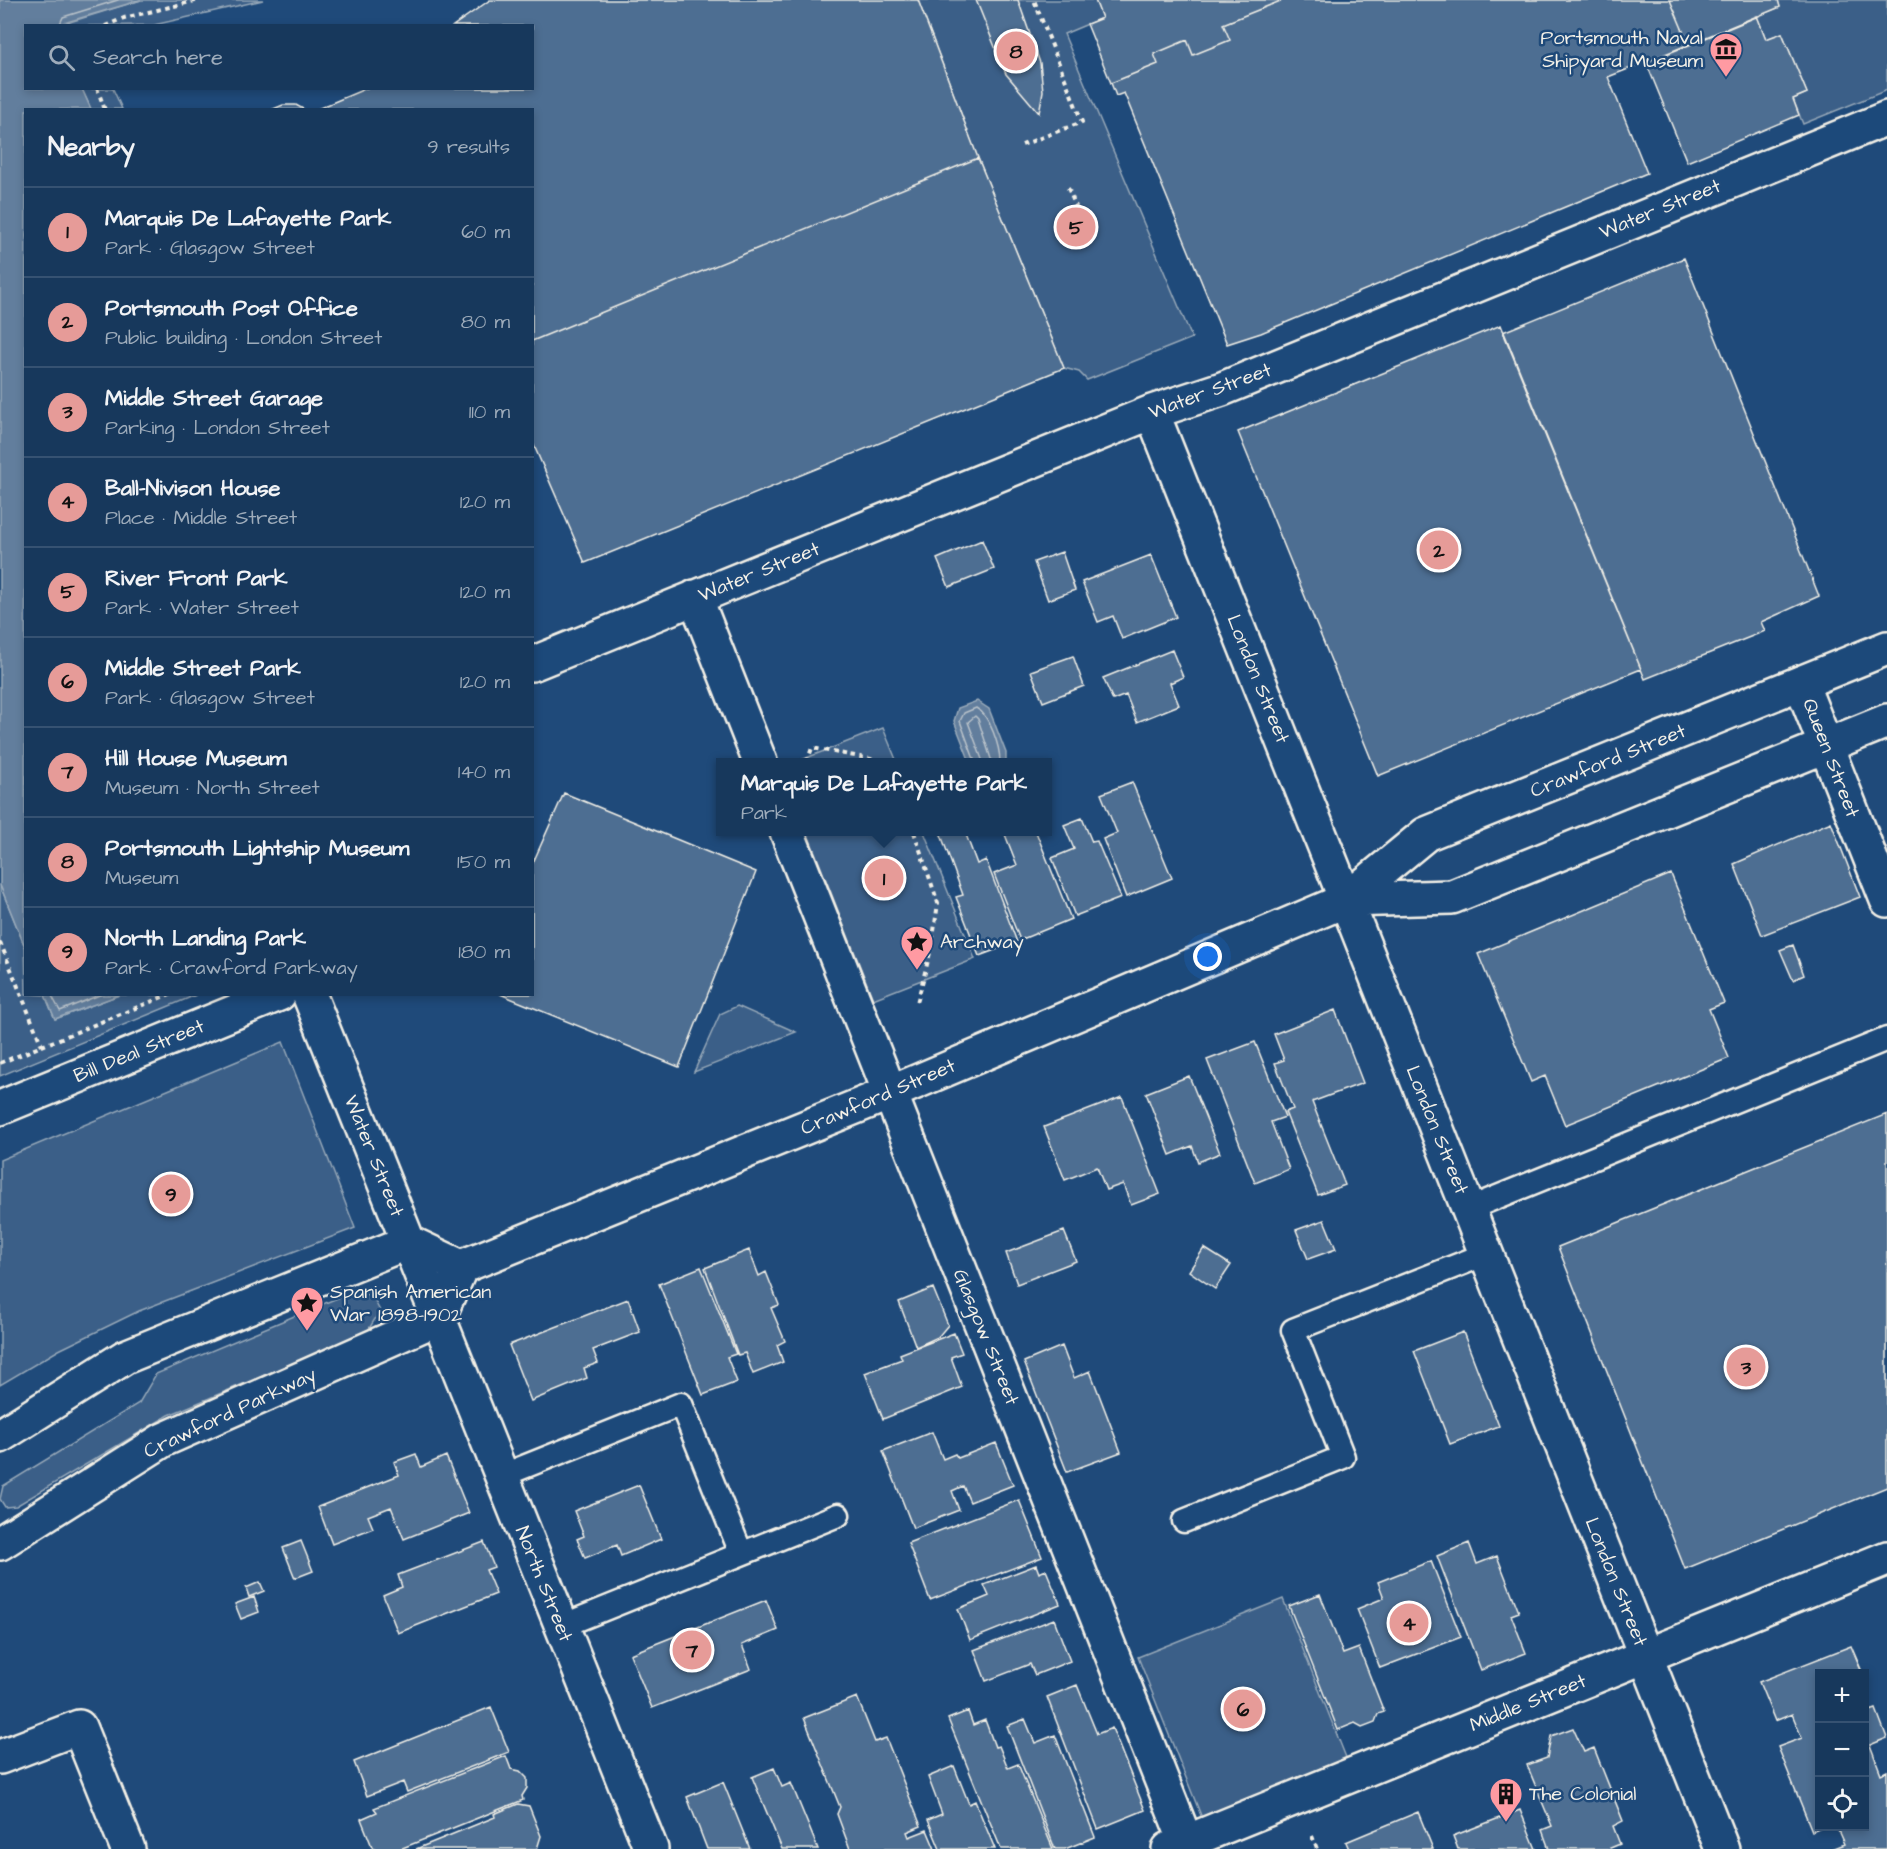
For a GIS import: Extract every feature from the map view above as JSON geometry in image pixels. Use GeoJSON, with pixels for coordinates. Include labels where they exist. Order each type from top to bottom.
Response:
{"type":"FeatureCollection","features":[{"type":"Feature","properties":{"kind":"street","name":"Water Street"},"geometry":{"type":"LineString","coordinates":[[534,663],[1152,412],[1222,389],[1887,118]]}},
{"type":"Feature","properties":{"kind":"street","name":"London Street"},"geometry":{"type":"LineString","coordinates":[[1152,412],[1722,1849]]}},
{"type":"Feature","properties":{"kind":"street"},"geometry":{"type":"LineString","coordinates":[[695,597],[758,758]]}},
{"type":"Feature","properties":{"kind":"street","name":"Crawford Street"},"geometry":{"type":"LineString","coordinates":[[461,1267],[890,1093],[1346,900],[1426,834],[1887,648]]}},
{"type":"Feature","properties":{"kind":"street","name":"Queen Street"},"geometry":{"type":"LineString","coordinates":[[1801,682],[1887,900]]}},
{"type":"Feature","properties":{"kind":"street","name":"Crawford Street"},"geometry":{"type":"LineString","coordinates":[[1346,900],[1452,897],[1887,721]]}},
{"type":"Feature","properties":{"kind":"street","name":"Glasgow Street"},"geometry":{"type":"LineString","coordinates":[[790,836],[1178,1845]]}},
{"type":"Feature","properties":{"kind":"street","name":"Bill Deal Street"},"geometry":{"type":"LineString","coordinates":[[0,1108],[274,996]]}},
{"type":"Feature","properties":{"kind":"street","name":"Water Street"},"geometry":{"type":"LineString","coordinates":[[310,996],[438,1318]]}},
{"type":"Feature","properties":{"kind":"street"},"geometry":{"type":"LineString","coordinates":[[0,1436],[125,1357],[408,1242],[461,1267],[438,1318]]}},
{"type":"Feature","properties":{"kind":"street","name":"North Street"},"geometry":{"type":"LineString","coordinates":[[438,1318],[651,1849]]}},
{"type":"Feature","properties":{"kind":"street","name":"Crawford Parkway"},"geometry":{"type":"LineString","coordinates":[[0,1543],[163,1440],[438,1318]]}},
{"type":"Feature","properties":{"kind":"street","name":"Middle Street"},"geometry":{"type":"LineString","coordinates":[[1178,1845],[1887,1558]]}},
{"type":"Feature","properties":{"kind":"street"},"geometry":{"type":"LineString","coordinates":[[0,1758],[79,1727],[128,1849]]}},
{"type":"Feature","properties":{"kind":"lane"},"geometry":{"type":"LineString","coordinates":[[1468,1209],[1887,1039]]}},
{"type":"Feature","properties":{"kind":"lane"},"geometry":{"type":"LineString","coordinates":[[1184,1521],[1343,1457],[1293,1330],[1486,1254]]}},
{"type":"Feature","properties":{"kind":"lane"},"geometry":{"type":"LineString","coordinates":[[501,1476],[681,1404],[741,1553]]}},
{"type":"Feature","properties":{"kind":"lane"},"geometry":{"type":"LineString","coordinates":[[561,1626],[838,1515]]}},
{"type":"Feature","properties":{"kind":"path"},"geometry":{"type":"LineString","coordinates":[[110,24],[124,18],[198,0]]}},
{"type":"Feature","properties":{"kind":"path"},"geometry":{"type":"LineString","coordinates":[[1022,145],[1082,122],[1034,0]]}},
{"type":"Feature","properties":{"kind":"path"},"geometry":{"type":"LineString","coordinates":[[98,90],[104,108]]}},
{"type":"Feature","properties":{"kind":"path"},"geometry":{"type":"LineString","coordinates":[[1068,188],[1080,216]]}},
{"type":"Feature","properties":{"kind":"path"},"geometry":{"type":"LineString","coordinates":[[808,758],[812,748],[866,758]]}},
{"type":"Feature","properties":{"kind":"path"},"geometry":{"type":"LineString","coordinates":[[916,836],[938,903],[932,945],[917,1003]]}},
{"type":"Feature","properties":{"kind":"path"},"geometry":{"type":"LineString","coordinates":[[0,942],[42,1046]]}},
{"type":"Feature","properties":{"kind":"path"},"geometry":{"type":"LineString","coordinates":[[0,1063],[165,996]]}},
{"type":"Feature","properties":{"kind":"path"},"geometry":{"type":"LineString","coordinates":[[1312,1836],[1317,1849]]}},
{"type":"Feature","properties":{"kind":"shaded area"},"geometry":{"type":"Polygon","coordinates":[[[141,0],[263,0],[158,24],[63,24],[141,0]]]}},
{"type":"Feature","properties":{"kind":"shaded area"},"geometry":{"type":"Polygon","coordinates":[[[918,0],[1095,0],[1102,18],[1064,34],[1192,338],[1087,380],[1079,372],[1064,368],[978,158],[918,0]]]}},
{"type":"Feature","properties":{"kind":"shaded area"},"geometry":{"type":"Polygon","coordinates":[[[1778,0],[1887,0],[1887,90],[1803,124],[1793,99],[1807,93],[1782,33],[1766,39],[1757,16],[1780,7],[1778,0]]]}},
{"type":"Feature","properties":{"kind":"shaded area"},"geometry":{"type":"Polygon","coordinates":[[[82,90],[113,90],[122,108],[91,108],[82,90]]]}},
{"type":"Feature","properties":{"kind":"shaded area"},"geometry":{"type":"Polygon","coordinates":[[[883,728],[895,758],[806,758],[883,728]]]}},
{"type":"Feature","properties":{"kind":"shaded area"},"geometry":{"type":"Polygon","coordinates":[[[809,836],[926,836],[975,959],[873,999],[809,836]]]}},
{"type":"Feature","properties":{"kind":"shaded area"},"geometry":{"type":"Polygon","coordinates":[[[0,885],[24,945],[24,996],[45,996],[55,1019],[116,996],[194,996],[0,1076],[0,885]]]}},
{"type":"Feature","properties":{"kind":"shaded area"},"geometry":{"type":"Polygon","coordinates":[[[737,1006],[796,1032],[694,1072],[720,1014],[737,1006]]]}},
{"type":"Feature","properties":{"kind":"shaded area"},"geometry":{"type":"Polygon","coordinates":[[[283,1042],[355,1228],[139,1311],[59,1350],[0,1385],[0,1160],[283,1042]]]}},
{"type":"Feature","properties":{"kind":"shaded area"},"geometry":{"type":"Polygon","coordinates":[[[354,1291],[372,1296],[380,1311],[367,1332],[169,1415],[16,1506],[5,1507],[0,1499],[3,1486],[139,1403],[156,1374],[354,1291]]]}},
{"type":"Feature","properties":{"kind":"shaded area"},"geometry":{"type":"Polygon","coordinates":[[[1283,1599],[1347,1760],[1202,1818],[1138,1657],[1283,1599]]]}},
{"type":"Feature","properties":{"kind":"water"},"geometry":{"type":"Polygon","coordinates":[[[0,0],[141,0],[60,24],[24,24],[24,90],[82,90],[91,108],[24,108],[24,945],[0,885],[0,0]]]}},
{"type":"Feature","properties":{"kind":"water"},"geometry":{"type":"Polygon","coordinates":[[[977,701],[989,709],[1006,758],[968,758],[954,721],[958,708],[977,701]]]}},
{"type":"Feature","properties":{"kind":"water"},"geometry":{"type":"Polygon","coordinates":[[[45,996],[116,996],[55,1019],[45,996]]]}},
{"type":"Feature","properties":{"kind":"building"},"geometry":{"type":"Polygon","coordinates":[[[490,0],[918,0],[978,158],[534,340],[534,108],[320,108],[362,90],[534,90],[534,24],[456,24],[490,0]]]}},
{"type":"Feature","properties":{"kind":"building"},"geometry":{"type":"Polygon","coordinates":[[[976,0],[1018,0],[1040,63],[1043,91],[1039,113],[1006,74],[976,0]]]}},
{"type":"Feature","properties":{"kind":"building"},"geometry":{"type":"Polygon","coordinates":[[[1095,0],[1283,0],[1223,24],[1230,40],[1193,55],[1187,40],[1154,54],[1158,64],[1111,83],[1087,24],[1102,18],[1095,0]]]}},
{"type":"Feature","properties":{"kind":"building"},"geometry":{"type":"Polygon","coordinates":[[[1283,0],[1670,0],[1689,45],[1608,77],[1647,173],[1261,333],[1227,344],[1124,93],[1116,96],[1111,83],[1158,64],[1154,54],[1187,40],[1193,55],[1230,40],[1223,24],[1283,0]]]}},
{"type":"Feature","properties":{"kind":"building"},"geometry":{"type":"Polygon","coordinates":[[[1670,0],[1778,0],[1780,7],[1689,45],[1670,0]]]}},
{"type":"Feature","properties":{"kind":"building","name":"Portsmouth Naval Shipyard Museum"},"geometry":{"type":"Polygon","coordinates":[[[1757,16],[1766,39],[1782,33],[1807,93],[1793,99],[1799,115],[1687,162],[1646,62],[1757,16]]]}},
{"type":"Feature","properties":{"kind":"building"},"geometry":{"type":"Polygon","coordinates":[[[283,105],[296,105],[301,108],[276,108],[283,105]]]}},
{"type":"Feature","properties":{"kind":"building"},"geometry":{"type":"Polygon","coordinates":[[[978,158],[1064,368],[585,563],[534,446],[534,340],[978,158]]]}},
{"type":"Feature","properties":{"kind":"building"},"geometry":{"type":"Polygon","coordinates":[[[1684,258],[1819,596],[1761,622],[1765,631],[1645,679],[1503,332],[1684,258]]]}},
{"type":"Feature","properties":{"kind":"building"},"geometry":{"type":"Polygon","coordinates":[[[1501,325],[1641,669],[1378,776],[1238,432],[1501,325]]]}},
{"type":"Feature","properties":{"kind":"building"},"geometry":{"type":"Polygon","coordinates":[[[982,540],[994,569],[949,587],[937,559],[982,540]]]}},
{"type":"Feature","properties":{"kind":"building"},"geometry":{"type":"Polygon","coordinates":[[[1062,552],[1075,590],[1048,600],[1034,562],[1062,552]]]}},
{"type":"Feature","properties":{"kind":"building"},"geometry":{"type":"Polygon","coordinates":[[[1151,555],[1176,617],[1122,639],[1113,616],[1098,622],[1082,582],[1151,555]]]}},
{"type":"Feature","properties":{"kind":"building"},"geometry":{"type":"Polygon","coordinates":[[[1172,650],[1183,677],[1170,683],[1179,705],[1137,722],[1126,695],[1113,700],[1103,678],[1172,650]]]}},
{"type":"Feature","properties":{"kind":"building"},"geometry":{"type":"Polygon","coordinates":[[[1073,656],[1084,686],[1043,702],[1031,671],[1073,656]]]}},
{"type":"Feature","properties":{"kind":"building"},"geometry":{"type":"Polygon","coordinates":[[[1132,782],[1172,878],[1126,897],[1103,839],[1117,833],[1101,794],[1132,782]]]}},
{"type":"Feature","properties":{"kind":"building"},"geometry":{"type":"Polygon","coordinates":[[[564,793],[756,872],[679,1067],[505,996],[534,996],[534,860],[564,793]]]}},
{"type":"Feature","properties":{"kind":"building"},"geometry":{"type":"Polygon","coordinates":[[[1082,818],[1092,842],[1097,841],[1121,898],[1075,916],[1052,858],[1074,849],[1064,825],[1082,818]]]}},
{"type":"Feature","properties":{"kind":"building"},"geometry":{"type":"Polygon","coordinates":[[[1831,822],[1860,897],[1762,935],[1734,864],[1831,822]]]}},
{"type":"Feature","properties":{"kind":"building"},"geometry":{"type":"Polygon","coordinates":[[[941,836],[966,836],[977,864],[986,860],[1017,942],[979,956],[956,897],[963,895],[941,836]]]}},
{"type":"Feature","properties":{"kind":"building"},"geometry":{"type":"Polygon","coordinates":[[[1006,836],[1038,836],[1071,919],[1020,940],[994,874],[1017,865],[1006,836]]]}},
{"type":"Feature","properties":{"kind":"building"},"geometry":{"type":"Polygon","coordinates":[[[1671,874],[1724,1003],[1709,1009],[1729,1058],[1565,1125],[1545,1076],[1531,1082],[1478,954],[1671,874]]]}},
{"type":"Feature","properties":{"kind":"building"},"geometry":{"type":"Polygon","coordinates":[[[1793,945],[1804,975],[1793,980],[1780,950],[1793,945]]]}},
{"type":"Feature","properties":{"kind":"building"},"geometry":{"type":"Polygon","coordinates":[[[1335,1010],[1363,1083],[1312,1102],[1345,1185],[1318,1195],[1285,1112],[1293,1109],[1275,1063],[1284,1060],[1274,1034],[1335,1010]]]}},
{"type":"Feature","properties":{"kind":"building"},"geometry":{"type":"Polygon","coordinates":[[[1255,1042],[1285,1117],[1271,1122],[1289,1169],[1255,1183],[1207,1060],[1255,1042]]]}},
{"type":"Feature","properties":{"kind":"building"},"geometry":{"type":"Polygon","coordinates":[[[1189,1076],[1220,1153],[1198,1162],[1192,1146],[1170,1155],[1146,1093],[1189,1076]]]}},
{"type":"Feature","properties":{"kind":"building"},"geometry":{"type":"Polygon","coordinates":[[[1122,1097],[1160,1194],[1131,1205],[1123,1184],[1106,1190],[1097,1167],[1065,1180],[1044,1127],[1122,1097]]]}},
{"type":"Feature","properties":{"kind":"building"},"geometry":{"type":"Polygon","coordinates":[[[1887,1114],[1887,1487],[1685,1569],[1558,1247],[1887,1114]]]}},
{"type":"Feature","properties":{"kind":"building"},"geometry":{"type":"Polygon","coordinates":[[[1324,1220],[1336,1249],[1308,1259],[1296,1230],[1324,1220]]]}},
{"type":"Feature","properties":{"kind":"building"},"geometry":{"type":"Polygon","coordinates":[[[1064,1231],[1076,1261],[1017,1284],[1006,1253],[1064,1231]]]}},
{"type":"Feature","properties":{"kind":"building"},"geometry":{"type":"Polygon","coordinates":[[[1204,1248],[1231,1265],[1215,1289],[1189,1271],[1204,1248]]]}},
{"type":"Feature","properties":{"kind":"building"},"geometry":{"type":"Polygon","coordinates":[[[749,1250],[759,1276],[766,1272],[779,1305],[771,1308],[785,1341],[777,1345],[783,1362],[753,1374],[745,1353],[738,1355],[705,1268],[749,1250]]]}},
{"type":"Feature","properties":{"kind":"building"},"geometry":{"type":"Polygon","coordinates":[[[701,1267],[736,1354],[727,1357],[737,1382],[703,1395],[659,1284],[701,1267]]]}},
{"type":"Feature","properties":{"kind":"building"},"geometry":{"type":"Polygon","coordinates":[[[933,1288],[948,1325],[938,1337],[916,1347],[899,1302],[933,1288]]]}},
{"type":"Feature","properties":{"kind":"building"},"geometry":{"type":"Polygon","coordinates":[[[628,1299],[640,1332],[593,1350],[598,1363],[584,1368],[587,1378],[531,1401],[509,1345],[628,1299]]]}},
{"type":"Feature","properties":{"kind":"building"},"geometry":{"type":"Polygon","coordinates":[[[1463,1332],[1499,1426],[1450,1444],[1414,1351],[1463,1332]]]}},
{"type":"Feature","properties":{"kind":"building"},"geometry":{"type":"Polygon","coordinates":[[[954,1333],[962,1353],[951,1357],[962,1387],[883,1419],[865,1373],[902,1359],[900,1354],[954,1333]]]}},
{"type":"Feature","properties":{"kind":"building"},"geometry":{"type":"Polygon","coordinates":[[[1062,1346],[1074,1378],[1090,1371],[1121,1452],[1067,1472],[1024,1362],[1062,1346]]]}},
{"type":"Feature","properties":{"kind":"building"},"geometry":{"type":"Polygon","coordinates":[[[932,1432],[943,1459],[955,1454],[958,1458],[996,1443],[1013,1485],[970,1502],[963,1486],[952,1491],[959,1510],[913,1528],[883,1451],[932,1432]]]}},
{"type":"Feature","properties":{"kind":"building"},"geometry":{"type":"Polygon","coordinates":[[[416,1454],[421,1467],[446,1456],[469,1513],[404,1539],[391,1507],[368,1516],[373,1528],[332,1544],[318,1507],[399,1475],[394,1462],[416,1454]]]}},
{"type":"Feature","properties":{"kind":"building"},"geometry":{"type":"Polygon","coordinates":[[[639,1485],[661,1539],[621,1556],[617,1545],[585,1558],[577,1539],[584,1536],[574,1511],[639,1485]]]}},
{"type":"Feature","properties":{"kind":"building"},"geometry":{"type":"Polygon","coordinates":[[[1019,1500],[1042,1557],[930,1600],[908,1543],[1019,1500]]]}},
{"type":"Feature","properties":{"kind":"building"},"geometry":{"type":"Polygon","coordinates":[[[301,1541],[313,1571],[295,1578],[283,1548],[301,1541]]]}},
{"type":"Feature","properties":{"kind":"building"},"geometry":{"type":"Polygon","coordinates":[[[484,1542],[494,1567],[486,1570],[496,1594],[398,1633],[383,1595],[402,1587],[398,1575],[484,1542]]]}},
{"type":"Feature","properties":{"kind":"building"},"geometry":{"type":"Polygon","coordinates":[[[1469,1543],[1477,1564],[1497,1556],[1519,1612],[1511,1615],[1526,1653],[1481,1670],[1437,1556],[1469,1543]]]}},
{"type":"Feature","properties":{"kind":"building"},"geometry":{"type":"Polygon","coordinates":[[[1431,1561],[1461,1637],[1380,1668],[1357,1609],[1384,1598],[1378,1582],[1431,1561]]]}},
{"type":"Feature","properties":{"kind":"building"},"geometry":{"type":"Polygon","coordinates":[[[1036,1565],[1039,1573],[1046,1570],[1060,1604],[970,1640],[958,1609],[989,1596],[984,1585],[1036,1565]]]}},
{"type":"Feature","properties":{"kind":"building"},"geometry":{"type":"Polygon","coordinates":[[[260,1582],[264,1591],[249,1597],[246,1588],[260,1582]]]}},
{"type":"Feature","properties":{"kind":"building"},"geometry":{"type":"Polygon","coordinates":[[[1320,1594],[1343,1654],[1359,1648],[1384,1712],[1378,1714],[1375,1722],[1362,1727],[1355,1723],[1338,1730],[1289,1606],[1320,1594]]]}},
{"type":"Feature","properties":{"kind":"building"},"geometry":{"type":"Polygon","coordinates":[[[254,1597],[259,1612],[241,1619],[235,1604],[254,1597]]]}},
{"type":"Feature","properties":{"kind":"building"},"geometry":{"type":"Polygon","coordinates":[[[766,1600],[778,1630],[742,1645],[751,1669],[652,1708],[630,1654],[766,1600]]]}},
{"type":"Feature","properties":{"kind":"building"},"geometry":{"type":"Polygon","coordinates":[[[1054,1619],[1070,1661],[1035,1675],[1030,1664],[986,1681],[974,1650],[1054,1619]]]}},
{"type":"Feature","properties":{"kind":"building"},"geometry":{"type":"Polygon","coordinates":[[[1851,1646],[1861,1669],[1815,1669],[1815,1830],[1812,1831],[1778,1747],[1802,1738],[1792,1714],[1775,1721],[1759,1682],[1851,1646]]]}},
{"type":"Feature","properties":{"kind":"building"},"geometry":{"type":"Polygon","coordinates":[[[1077,1685],[1097,1734],[1112,1728],[1145,1810],[1098,1829],[1047,1697],[1077,1685]]]}},
{"type":"Feature","properties":{"kind":"building"},"geometry":{"type":"Polygon","coordinates":[[[857,1697],[875,1742],[886,1738],[921,1826],[907,1832],[909,1837],[927,1830],[935,1849],[850,1849],[837,1814],[840,1807],[804,1718],[857,1697]]]}},
{"type":"Feature","properties":{"kind":"building"},"geometry":{"type":"Polygon","coordinates":[[[491,1707],[509,1752],[407,1792],[403,1782],[367,1796],[354,1762],[491,1707]]]}},
{"type":"Feature","properties":{"kind":"building"},"geometry":{"type":"Polygon","coordinates":[[[1876,1709],[1887,1738],[1870,1745],[1881,1774],[1887,1771],[1887,1849],[1831,1849],[1844,1844],[1838,1831],[1869,1831],[1869,1711],[1876,1709]]]}},
{"type":"Feature","properties":{"kind":"building"},"geometry":{"type":"Polygon","coordinates":[[[968,1711],[973,1725],[985,1720],[995,1747],[999,1746],[1008,1768],[1018,1764],[1053,1849],[1001,1849],[948,1719],[968,1711]]]}},
{"type":"Feature","properties":{"kind":"building"},"geometry":{"type":"Polygon","coordinates":[[[1025,1719],[1035,1743],[1055,1735],[1095,1837],[1065,1849],[1055,1849],[1007,1726],[1025,1719]]]}},
{"type":"Feature","properties":{"kind":"building"},"geometry":{"type":"Polygon","coordinates":[[[1573,1728],[1584,1752],[1594,1748],[1623,1821],[1613,1826],[1620,1844],[1608,1849],[1549,1849],[1542,1830],[1552,1826],[1527,1765],[1547,1758],[1551,1736],[1573,1728]]]}},
{"type":"Feature","properties":{"kind":"building"},"geometry":{"type":"Polygon","coordinates":[[[506,1756],[511,1769],[520,1771],[527,1778],[523,1800],[400,1849],[373,1849],[361,1819],[377,1812],[374,1808],[506,1756]]]}},
{"type":"Feature","properties":{"kind":"building"},"geometry":{"type":"Polygon","coordinates":[[[954,1766],[969,1804],[975,1801],[995,1849],[940,1849],[928,1820],[942,1814],[928,1777],[954,1766]]]}},
{"type":"Feature","properties":{"kind":"building"},"geometry":{"type":"Polygon","coordinates":[[[774,1768],[782,1787],[791,1783],[818,1849],[782,1849],[752,1777],[774,1768]]]}},
{"type":"Feature","properties":{"kind":"building"},"geometry":{"type":"Polygon","coordinates":[[[723,1782],[750,1849],[707,1849],[687,1797],[723,1782]]]}},
{"type":"Feature","properties":{"kind":"building"},"geometry":{"type":"Polygon","coordinates":[[[518,1804],[529,1806],[541,1836],[537,1849],[416,1849],[495,1817],[494,1814],[518,1804]]]}},
{"type":"Feature","properties":{"kind":"building","name":"The Colonial"},"geometry":{"type":"Polygon","coordinates":[[[1520,1810],[1536,1849],[1458,1849],[1453,1836],[1520,1810]]]}},
{"type":"Feature","properties":{"kind":"building"},"geometry":{"type":"Polygon","coordinates":[[[1418,1812],[1433,1849],[1349,1849],[1346,1842],[1418,1812]]]}},
{"type":"Feature","properties":{"kind":"place","name":"Portsmouth Lightship Museum"},"geometry":{"type":"Point","coordinates":[1016,51]}},
{"type":"Feature","properties":{"kind":"place","name":"Portsmouth Naval Shipyard Museum"},"geometry":{"type":"Point","coordinates":[1726,78]}},
{"type":"Feature","properties":{"kind":"place","name":"River Front Park"},"geometry":{"type":"Point","coordinates":[1076,227]}},
{"type":"Feature","properties":{"kind":"place","name":"Portsmouth Post Office"},"geometry":{"type":"Point","coordinates":[1439,550]}},
{"type":"Feature","properties":{"kind":"place","name":"Marquis De Lafayette Park"},"geometry":{"type":"Point","coordinates":[884,878]}},
{"type":"Feature","properties":{"kind":"place","name":"Archway"},"geometry":{"type":"Point","coordinates":[917,971]}},
{"type":"Feature","properties":{"kind":"place","name":"North Landing Park"},"geometry":{"type":"Point","coordinates":[171,1194]}},
{"type":"Feature","properties":{"kind":"place","name":"Spanish American War 1898-1902"},"geometry":{"type":"Point","coordinates":[307,1332]}},
{"type":"Feature","properties":{"kind":"place","name":"Middle Street Garage"},"geometry":{"type":"Point","coordinates":[1746,1367]}},
{"type":"Feature","properties":{"kind":"place","name":"Ball-Nivison House"},"geometry":{"type":"Point","coordinates":[1409,1623]}},
{"type":"Feature","properties":{"kind":"place","name":"Hill House Museum"},"geometry":{"type":"Point","coordinates":[692,1650]}},
{"type":"Feature","properties":{"kind":"place","name":"Middle Street Park"},"geometry":{"type":"Point","coordinates":[1243,1709]}},
{"type":"Feature","properties":{"kind":"place","name":"The Colonial"},"geometry":{"type":"Point","coordinates":[1506,1823]}}]}
